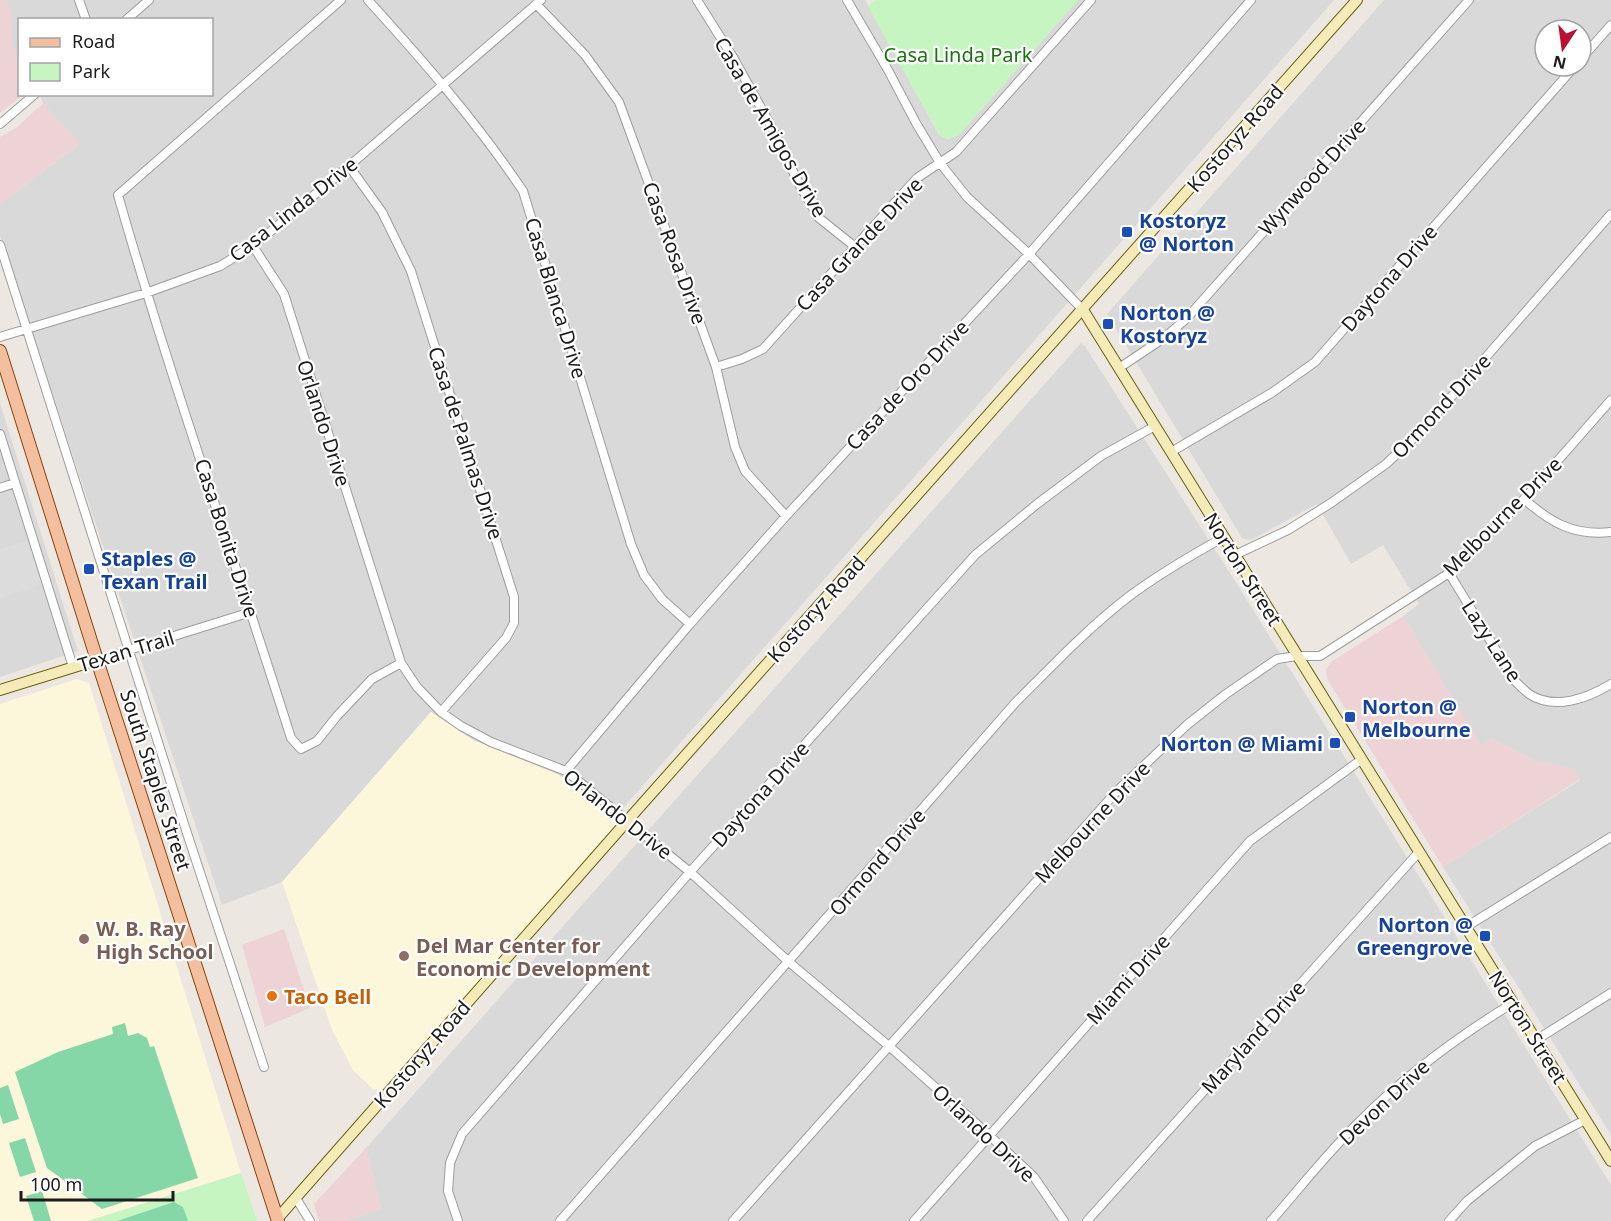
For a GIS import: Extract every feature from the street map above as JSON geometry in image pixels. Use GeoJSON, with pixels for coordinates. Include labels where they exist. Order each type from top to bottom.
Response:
{"type":"FeatureCollection","features":[{"type":"Feature","properties":{"kind":"main road","name":"Kostoryz Road"},"geometry":{"type":"LineString","coordinates":[[277,1220],[628,820],[1357,0]]}},
{"type":"Feature","properties":{"kind":"main road","name":"Norton Street"},"geometry":{"type":"LineString","coordinates":[[1083,310],[1585,1120],[1609,1155]]}},
{"type":"Feature","properties":{"kind":"main road","name":"South Staples Street"},"geometry":{"type":"LineString","coordinates":[[0,351],[277,1220]]}},
{"type":"Feature","properties":{"kind":"main road","name":"Texan Trail"},"geometry":{"type":"LineString","coordinates":[[0,690],[97,660]]}},
{"type":"Feature","properties":{"kind":"street"},"geometry":{"type":"LineString","coordinates":[[79,0],[85,18]]}},
{"type":"Feature","properties":{"kind":"street"},"geometry":{"type":"LineString","coordinates":[[128,18],[149,0]]}},
{"type":"Feature","properties":{"kind":"street","name":"Casa Bonita Drive"},"geometry":{"type":"LineString","coordinates":[[341,0],[118,195],[146,292],[291,738],[301,749],[317,741],[372,679],[401,663]]}},
{"type":"Feature","properties":{"kind":"street","name":"Casa Blanca Drive"},"geometry":{"type":"LineString","coordinates":[[368,0],[444,85],[492,144],[523,190],[631,544],[644,575],[662,599],[690,624]]}},
{"type":"Feature","properties":{"kind":"street","name":"Casa de Amigos Drive"},"geometry":{"type":"LineString","coordinates":[[697,0],[734,59],[819,218],[854,246]]}},
{"type":"Feature","properties":{"kind":"street","name":"Norton Street"},"geometry":{"type":"LineString","coordinates":[[847,0],[888,70],[915,123],[940,163],[966,197],[1029,254],[1083,310]]}},
{"type":"Feature","properties":{"kind":"street","name":"Casa Grande Drive"},"geometry":{"type":"LineString","coordinates":[[716,367],[742,359],[763,349],[917,178],[956,152],[1091,0]]}},
{"type":"Feature","properties":{"kind":"street","name":"Casa de Oro Drive"},"geometry":{"type":"LineString","coordinates":[[566,771],[690,624],[786,516],[1029,254],[1251,0]]}},
{"type":"Feature","properties":{"kind":"street","name":"Wynwood Drive"},"geometry":{"type":"LineString","coordinates":[[1119,368],[1164,338],[1187,318],[1469,0]]}},
{"type":"Feature","properties":{"kind":"street","name":"Casa Linda Drive"},"geometry":{"type":"LineString","coordinates":[[0,337],[146,292],[220,266],[253,246],[539,2]]}},
{"type":"Feature","properties":{"kind":"street","name":"Casa Rosa Drive"},"geometry":{"type":"LineString","coordinates":[[539,2],[585,55],[619,102],[716,367],[735,447],[746,471],[786,516]]}},
{"type":"Feature","properties":{"kind":"street"},"geometry":{"type":"LineString","coordinates":[[1593,45],[1611,25]]}},
{"type":"Feature","properties":{"kind":"street","name":"Daytona Drive"},"geometry":{"type":"LineString","coordinates":[[1171,452],[1273,392],[1315,362],[1564,78]]}},
{"type":"Feature","properties":{"kind":"street"},"geometry":{"type":"LineString","coordinates":[[0,124],[33,96]]}},
{"type":"Feature","properties":{"kind":"street","name":"Casa de Palmas Drive"},"geometry":{"type":"LineString","coordinates":[[349,166],[382,212],[411,271],[514,597],[514,623],[506,638],[441,712]]}},
{"type":"Feature","properties":{"kind":"street","name":"Ormond Drive"},"geometry":{"type":"LineString","coordinates":[[1235,555],[1288,530],[1386,464],[1424,428],[1611,213]]}},
{"type":"Feature","properties":{"kind":"street"},"geometry":{"type":"LineString","coordinates":[[0,245],[185,827],[264,1067]]}},
{"type":"Feature","properties":{"kind":"street","name":"Orlando Drive"},"geometry":{"type":"LineString","coordinates":[[253,246],[284,294],[401,663],[417,687],[441,712],[461,726],[490,742],[566,771],[628,820],[989,1135],[1034,1177],[1064,1221]]}},
{"type":"Feature","properties":{"kind":"street","name":"Melbourne Drive"},"geometry":{"type":"LineString","coordinates":[[733,1221],[1116,792],[1188,724],[1226,694],[1277,659],[1320,656],[1449,573],[1524,499],[1611,400]]}},
{"type":"Feature","properties":{"kind":"street","name":"Daytona Drive"},"geometry":{"type":"LineString","coordinates":[[458,1221],[448,1191],[450,1163],[462,1134],[690,872],[975,555],[1101,456],[1155,426]]}},
{"type":"Feature","properties":{"kind":"street"},"geometry":{"type":"LineString","coordinates":[[0,434],[73,668]]}},
{"type":"Feature","properties":{"kind":"street"},"geometry":{"type":"LineString","coordinates":[[0,488],[15,483]]}},
{"type":"Feature","properties":{"kind":"street"},"geometry":{"type":"LineString","coordinates":[[1524,499],[1544,517],[1569,529],[1597,533],[1611,532]]}},
{"type":"Feature","properties":{"kind":"street","name":"Ormond Drive"},"geometry":{"type":"LineString","coordinates":[[560,1221],[1016,702],[1068,650],[1126,599],[1179,563],[1224,537]]}},
{"type":"Feature","properties":{"kind":"street","name":"Lazy Lane"},"geometry":{"type":"LineString","coordinates":[[1449,573],[1515,681],[1530,695],[1548,701],[1570,702],[1594,694],[1611,684]]}},
{"type":"Feature","properties":{"kind":"street","name":"Texan Trail"},"geometry":{"type":"LineString","coordinates":[[97,660],[251,612]]}},
{"type":"Feature","properties":{"kind":"street","name":"Miami Drive"},"geometry":{"type":"LineString","coordinates":[[914,1221],[1250,841],[1362,759]]}},
{"type":"Feature","properties":{"kind":"street"},"geometry":{"type":"LineString","coordinates":[[1466,927],[1611,837]]}},
{"type":"Feature","properties":{"kind":"street","name":"Maryland Drive"},"geometry":{"type":"LineString","coordinates":[[1087,1221],[1419,852]]}},
{"type":"Feature","properties":{"kind":"street"},"geometry":{"type":"LineString","coordinates":[[1536,1040],[1611,993]]}},
{"type":"Feature","properties":{"kind":"street","name":"Devon Drive"},"geometry":{"type":"LineString","coordinates":[[1271,1221],[1368,1113],[1428,1059],[1513,1003]]}},
{"type":"Feature","properties":{"kind":"street"},"geometry":{"type":"LineString","coordinates":[[1449,1221],[1467,1202],[1535,1146],[1585,1120]]}},
{"type":"Feature","properties":{"kind":"street"},"geometry":{"type":"LineString","coordinates":[[296,1198],[310,1221]]}},
{"type":"Feature","properties":{"kind":"shaded area"},"geometry":{"type":"Polygon","coordinates":[[[0,0],[7,0],[12,25],[12,45],[18,58],[18,96],[22,96],[0,113],[0,0]]]}},
{"type":"Feature","properties":{"kind":"shaded area"},"geometry":{"type":"Polygon","coordinates":[[[7,0],[865,0],[939,135],[948,139],[959,135],[1078,0],[1334,0],[616,816],[583,790],[557,774],[473,740],[431,712],[282,882],[222,905],[0,236],[0,204],[79,144],[43,103],[40,96],[213,96],[213,18],[18,18],[18,58],[12,45],[12,25],[7,0]]]}},
{"type":"Feature","properties":{"kind":"shaded area"},"geometry":{"type":"Polygon","coordinates":[[[1384,0],[1611,0],[1611,1135],[1443,867],[1580,780],[1574,769],[1536,761],[1492,739],[1481,746],[1403,616],[1419,604],[1383,545],[1351,564],[1317,504],[1251,540],[1242,538],[1107,314],[1384,0]]]}},
{"type":"Feature","properties":{"kind":"shaded area"},"geometry":{"type":"Polygon","coordinates":[[[43,103],[80,143],[0,204],[0,137],[16,128],[43,103]]]}},
{"type":"Feature","properties":{"kind":"shaded area"},"geometry":{"type":"Polygon","coordinates":[[[1081,343],[1237,584],[1611,1185],[1611,1221],[346,1221],[381,1209],[366,1148],[1081,343]]]}},
{"type":"Feature","properties":{"kind":"shaded area"},"geometry":{"type":"Polygon","coordinates":[[[0,403],[78,651],[0,677],[0,403]]]}},
{"type":"Feature","properties":{"kind":"shaded area"},"geometry":{"type":"Polygon","coordinates":[[[29,540],[44,584],[0,598],[0,549],[29,540]]]}},
{"type":"Feature","properties":{"kind":"shaded area"},"geometry":{"type":"Polygon","coordinates":[[[1403,616],[1481,745],[1492,739],[1536,761],[1574,769],[1580,779],[1443,867],[1327,679],[1326,670],[1331,662],[1403,616]]]}},
{"type":"Feature","properties":{"kind":"shaded area","name":"W. B. Ray High School"},"geometry":{"type":"Polygon","coordinates":[[[77,679],[89,683],[241,1173],[88,1221],[0,1221],[0,704],[77,679]]]}},
{"type":"Feature","properties":{"kind":"shaded area","name":"Del Mar Center for Economic Development"},"geometry":{"type":"Polygon","coordinates":[[[431,712],[473,740],[557,774],[583,790],[616,816],[618,823],[382,1090],[373,1089],[353,1070],[332,1030],[282,882],[431,712]]]}},
{"type":"Feature","properties":{"kind":"shaded area"},"geometry":{"type":"Polygon","coordinates":[[[284,929],[310,1008],[265,1027],[242,945],[284,929]]]}},
{"type":"Feature","properties":{"kind":"shaded area"},"geometry":{"type":"Polygon","coordinates":[[[366,1148],[381,1209],[346,1221],[319,1221],[314,1204],[366,1148]]]}},
{"type":"Feature","properties":{"kind":"green space","name":"Casa Linda Park"},"geometry":{"type":"Polygon","coordinates":[[[876,0],[1078,0],[959,135],[948,139],[939,135],[868,6],[876,0]]]}},
{"type":"Feature","properties":{"kind":"green space"},"geometry":{"type":"Polygon","coordinates":[[[125,1023],[128,1036],[138,1033],[147,1038],[150,1047],[154,1046],[198,1178],[102,1209],[47,1168],[15,1072],[58,1052],[113,1034],[112,1027],[125,1023]]]}},
{"type":"Feature","properties":{"kind":"green space"},"geometry":{"type":"Polygon","coordinates":[[[8,1085],[19,1119],[3,1124],[0,1114],[0,1088],[8,1085]]]}},
{"type":"Feature","properties":{"kind":"green space"},"geometry":{"type":"Polygon","coordinates":[[[25,1138],[36,1172],[20,1177],[9,1143],[25,1138]]]}},
{"type":"Feature","properties":{"kind":"green space"},"geometry":{"type":"Polygon","coordinates":[[[241,1173],[257,1221],[88,1221],[241,1173]]]}},
{"type":"Feature","properties":{"kind":"green space"},"geometry":{"type":"Polygon","coordinates":[[[42,1191],[51,1221],[34,1221],[26,1196],[42,1191]]]}},
{"type":"Feature","properties":{"kind":"green space"},"geometry":{"type":"Polygon","coordinates":[[[174,1202],[183,1207],[188,1221],[117,1221],[174,1202]]]}},
{"type":"Feature","properties":{"kind":"place","name":"Kostoryz @ Norton"},"geometry":{"type":"Point","coordinates":[1127,232]}},
{"type":"Feature","properties":{"kind":"place","name":"Norton @ Kostoryz"},"geometry":{"type":"Point","coordinates":[1108,324]}},
{"type":"Feature","properties":{"kind":"place","name":"Staples @ Texan Trail"},"geometry":{"type":"Point","coordinates":[89,569]}},
{"type":"Feature","properties":{"kind":"place","name":"Norton @ Melbourne"},"geometry":{"type":"Point","coordinates":[1350,717]}},
{"type":"Feature","properties":{"kind":"place","name":"Norton @ Miami"},"geometry":{"type":"Point","coordinates":[1335,743]}},
{"type":"Feature","properties":{"kind":"place","name":"Norton @ Greengrove"},"geometry":{"type":"Point","coordinates":[1485,936]}},
{"type":"Feature","properties":{"kind":"place","name":"W. B. Ray High School"},"geometry":{"type":"Point","coordinates":[84,939]}},
{"type":"Feature","properties":{"kind":"place","name":"Del Mar Center for Economic Development"},"geometry":{"type":"Point","coordinates":[404,956]}},
{"type":"Feature","properties":{"kind":"place","name":"Taco Bell"},"geometry":{"type":"Point","coordinates":[272,996]}}]}
